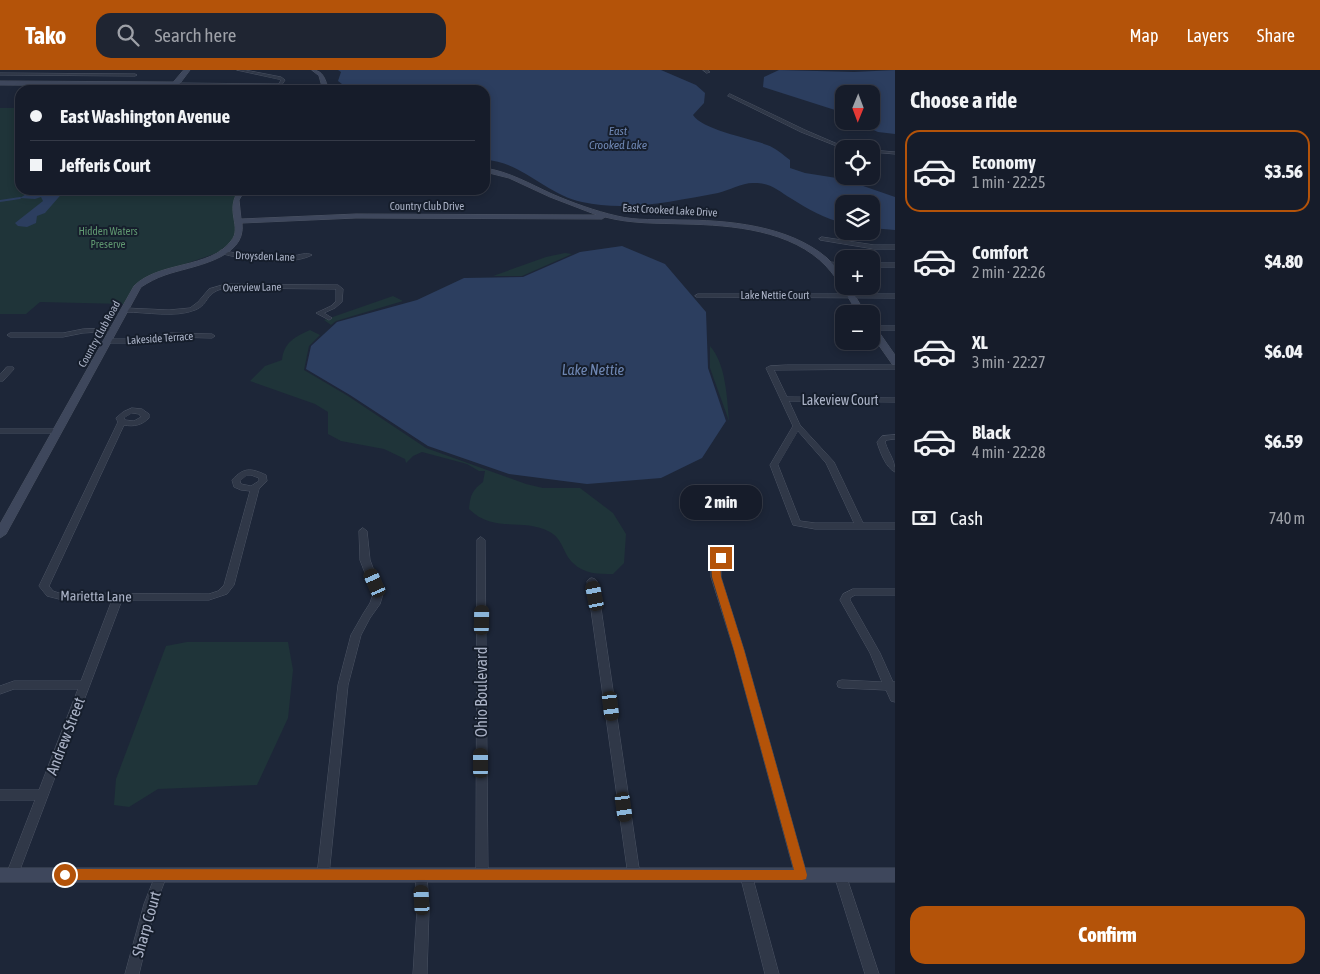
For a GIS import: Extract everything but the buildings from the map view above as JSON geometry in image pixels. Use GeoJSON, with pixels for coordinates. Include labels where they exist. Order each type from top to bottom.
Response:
{"type":"FeatureCollection","features":[{"type":"Feature","properties":{"kind":"street"},"geometry":{"type":"LineString","coordinates":[[9,83],[24,70]]}},
{"type":"Feature","properties":{"kind":"street"},"geometry":{"type":"LineString","coordinates":[[88,74],[92,70]]}},
{"type":"Feature","properties":{"kind":"street"},"geometry":{"type":"LineString","coordinates":[[127,84],[139,70]]}},
{"type":"Feature","properties":{"kind":"street"},"geometry":{"type":"LineString","coordinates":[[175,85],[187,70]]}},
{"type":"Feature","properties":{"kind":"street"},"geometry":{"type":"LineString","coordinates":[[315,70],[321,75],[324,85]]}},
{"type":"Feature","properties":{"kind":"street"},"geometry":{"type":"LineString","coordinates":[[228,85],[280,85],[283,80],[281,78],[238,71]]}},
{"type":"Feature","properties":{"kind":"street"},"geometry":{"type":"LineString","coordinates":[[0,74],[135,74]]}},
{"type":"Feature","properties":{"kind":"street"},"geometry":{"type":"LineString","coordinates":[[228,85],[232,79]]}},
{"type":"Feature","properties":{"kind":"street"},"geometry":{"type":"LineString","coordinates":[[0,83],[150,85]]}},
{"type":"Feature","properties":{"kind":"street"},"geometry":{"type":"LineString","coordinates":[[730,95],[803,131],[835,144]]}},
{"type":"Feature","properties":{"kind":"street"},"geometry":{"type":"LineString","coordinates":[[892,154],[895,159]]}},
{"type":"Feature","properties":{"kind":"street","name":"East Crooked Lake Drive"},"geometry":{"type":"LineString","coordinates":[[490,171],[511,175],[551,195],[614,218],[641,221],[706,223],[749,228],[800,245],[819,256],[829,264],[835,273]]}},
{"type":"Feature","properties":{"kind":"street","name":"Country Club Road"},"geometry":{"type":"LineString","coordinates":[[0,534],[138,286],[155,275],[222,252],[236,241],[239,220],[236,200],[239,195]]}},
{"type":"Feature","properties":{"kind":"street","name":"Country Club Drive"},"geometry":{"type":"LineString","coordinates":[[239,220],[356,216],[614,218]]}},
{"type":"Feature","properties":{"kind":"street"},"geometry":{"type":"LineString","coordinates":[[822,239],[895,247]]}},
{"type":"Feature","properties":{"kind":"street","name":"Droysden Lane"},"geometry":{"type":"LineString","coordinates":[[222,252],[244,257],[309,255]]}},
{"type":"Feature","properties":{"kind":"street"},"geometry":{"type":"LineString","coordinates":[[829,264],[835,264]]}},
{"type":"Feature","properties":{"kind":"street"},"geometry":{"type":"LineString","coordinates":[[880,265],[895,265]]}},
{"type":"Feature","properties":{"kind":"street","name":"Overview Lane"},"geometry":{"type":"LineString","coordinates":[[125,310],[190,309],[199,304],[208,291],[226,286],[338,287],[340,288],[339,302],[319,313],[329,318]]}},
{"type":"Feature","properties":{"kind":"street","name":"Lake Nettie Court"},"geometry":{"type":"LineString","coordinates":[[698,296],[895,296]]}},
{"type":"Feature","properties":{"kind":"street","name":"East Crooked Lake Drive"},"geometry":{"type":"LineString","coordinates":[[851,296],[856,305]]}},
{"type":"Feature","properties":{"kind":"street"},"geometry":{"type":"LineString","coordinates":[[880,329],[895,328]]}},
{"type":"Feature","properties":{"kind":"street"},"geometry":{"type":"LineString","coordinates":[[10,335],[55,335],[86,330],[114,330]]}},
{"type":"Feature","properties":{"kind":"street","name":"Lakeside Terrace"},"geometry":{"type":"LineString","coordinates":[[108,341],[139,340],[171,335],[212,336]]}},
{"type":"Feature","properties":{"kind":"street"},"geometry":{"type":"LineString","coordinates":[[880,335],[895,346]]}},
{"type":"Feature","properties":{"kind":"street"},"geometry":{"type":"LineString","coordinates":[[880,340],[895,362]]}},
{"type":"Feature","properties":{"kind":"street"},"geometry":{"type":"LineString","coordinates":[[860,526],[830,462],[797,426],[770,368],[895,367]]}},
{"type":"Feature","properties":{"kind":"street"},"geometry":{"type":"LineString","coordinates":[[0,379],[10,369]]}},
{"type":"Feature","properties":{"kind":"street","name":"Lakeview Court"},"geometry":{"type":"LineString","coordinates":[[786,399],[895,400]]}},
{"type":"Feature","properties":{"kind":"street","name":"Marietta Lane"},"geometry":{"type":"LineString","coordinates":[[122,422],[44,586],[50,594],[59,596],[210,597],[226,590],[255,488]]}},
{"type":"Feature","properties":{"kind":"street"},"geometry":{"type":"LineString","coordinates":[[797,426],[774,465],[794,521],[815,526],[895,526]]}},
{"type":"Feature","properties":{"kind":"street"},"geometry":{"type":"LineString","coordinates":[[0,431],[57,432]]}},
{"type":"Feature","properties":{"kind":"street"},"geometry":{"type":"LineString","coordinates":[[895,437],[885,438],[881,442],[895,470]]}},
{"type":"Feature","properties":{"kind":"street"},"geometry":{"type":"LineString","coordinates":[[323,875],[343,685],[356,635],[366,616],[376,604],[378,594],[365,560],[363,531]]}},
{"type":"Feature","properties":{"kind":"street","name":"Ohio Boulevard"},"geometry":{"type":"LineString","coordinates":[[481,540],[482,875]]}},
{"type":"Feature","properties":{"kind":"street"},"geometry":{"type":"LineString","coordinates":[[721,558],[716,563],[716,577],[739,650],[802,875]]}},
{"type":"Feature","properties":{"kind":"street"},"geometry":{"type":"LineString","coordinates":[[592,580],[634,875]]}},
{"type":"Feature","properties":{"kind":"street"},"geometry":{"type":"LineString","coordinates":[[895,592],[853,592],[846,596],[844,600],[875,653],[892,686],[895,698]]}},
{"type":"Feature","properties":{"kind":"street","name":"Andrew Street"},"geometry":{"type":"LineString","coordinates":[[6,875],[42,795],[118,597]]}},
{"type":"Feature","properties":{"kind":"street"},"geometry":{"type":"LineString","coordinates":[[842,684],[892,686]]}},
{"type":"Feature","properties":{"kind":"street"},"geometry":{"type":"LineString","coordinates":[[0,690],[14,685],[85,685]]}},
{"type":"Feature","properties":{"kind":"street"},"geometry":{"type":"LineString","coordinates":[[0,795],[42,795]]}},
{"type":"Feature","properties":{"kind":"street"},"geometry":{"type":"LineString","coordinates":[[6,875],[895,875]]}},
{"type":"Feature","properties":{"kind":"street","name":"Sharp Court"},"geometry":{"type":"LineString","coordinates":[[132,974],[150,904],[161,875]]}},
{"type":"Feature","properties":{"kind":"street"},"geometry":{"type":"LineString","coordinates":[[420,974],[423,910],[421,875]]}},
{"type":"Feature","properties":{"kind":"street"},"geometry":{"type":"LineString","coordinates":[[746,875],[772,974]]}},
{"type":"Feature","properties":{"kind":"street"},"geometry":{"type":"LineString","coordinates":[[840,875],[872,974]]}},
{"type":"Feature","properties":{"kind":"green space","name":"Hidden Waters Preserve"},"geometry":{"type":"Polygon","coordinates":[[[0,108],[15,108],[15,195],[237,195],[234,200],[237,230],[233,241],[217,253],[147,277],[135,286],[124,304],[40,302],[26,314],[0,314],[0,108]]]}},
{"type":"Feature","properties":{"kind":"green space"},"geometry":{"type":"Polygon","coordinates":[[[565,253],[572,254],[522,276],[493,276],[546,257],[565,253]]]}},
{"type":"Feature","properties":{"kind":"green space"},"geometry":{"type":"Polygon","coordinates":[[[393,296],[403,301],[336,321],[331,325],[324,320],[393,296]]]}},
{"type":"Feature","properties":{"kind":"green space"},"geometry":{"type":"Polygon","coordinates":[[[310,330],[320,335],[309,346],[304,370],[348,396],[426,448],[526,484],[543,488],[580,488],[613,513],[626,534],[624,563],[613,574],[597,573],[577,567],[558,539],[550,532],[529,526],[488,521],[469,509],[472,494],[483,482],[485,471],[479,471],[467,464],[422,452],[413,456],[406,463],[405,459],[384,449],[341,441],[328,434],[328,412],[315,404],[250,381],[265,366],[282,360],[288,344],[310,330]]]}},
{"type":"Feature","properties":{"kind":"green space"},"geometry":{"type":"Polygon","coordinates":[[[710,346],[723,372],[729,421],[710,368],[710,346]]]}},
{"type":"Feature","properties":{"kind":"green space"},"geometry":{"type":"Polygon","coordinates":[[[187,642],[288,642],[293,670],[288,718],[257,785],[158,789],[129,807],[114,805],[116,779],[166,646],[187,642]]]}},
{"type":"Feature","properties":{"kind":"water","name":"East Crooked Lake"},"geometry":{"type":"Polygon","coordinates":[[[338,70],[661,70],[696,85],[705,93],[704,103],[693,115],[706,125],[770,146],[790,160],[790,168],[805,173],[835,178],[835,185],[860,185],[895,197],[895,230],[880,229],[880,195],[835,195],[835,220],[798,203],[775,188],[761,183],[750,183],[718,193],[633,206],[599,205],[582,202],[557,193],[510,166],[490,161],[490,85],[343,85],[338,81],[341,72],[338,70]]]}},
{"type":"Feature","properties":{"kind":"water"},"geometry":{"type":"Polygon","coordinates":[[[779,70],[854,72],[895,70],[895,134],[873,130],[880,130],[880,85],[835,85],[835,110],[763,87],[764,77],[779,70]]]}},
{"type":"Feature","properties":{"kind":"water"},"geometry":{"type":"Polygon","coordinates":[[[25,195],[61,195],[45,213],[37,216],[36,223],[27,227],[18,226],[15,223],[43,201],[41,197],[35,199],[20,198],[25,195]]]}},
{"type":"Feature","properties":{"kind":"water","name":"Lake Nettie"},"geometry":{"type":"Polygon","coordinates":[[[622,246],[665,264],[706,312],[708,368],[726,421],[702,458],[661,478],[587,484],[509,474],[428,446],[306,369],[311,346],[337,322],[417,300],[464,278],[523,277],[580,252],[622,246]]]}},
{"type":"Feature","properties":{"kind":"waterway"},"geometry":{"type":"LineString","coordinates":[[0,201],[20,198]]}},
{"type":"Feature","properties":{"kind":"route"},"geometry":{"type":"LineString","coordinates":[[65,875],[802,875],[739,650],[716,577],[716,563],[721,558]]}}]}
